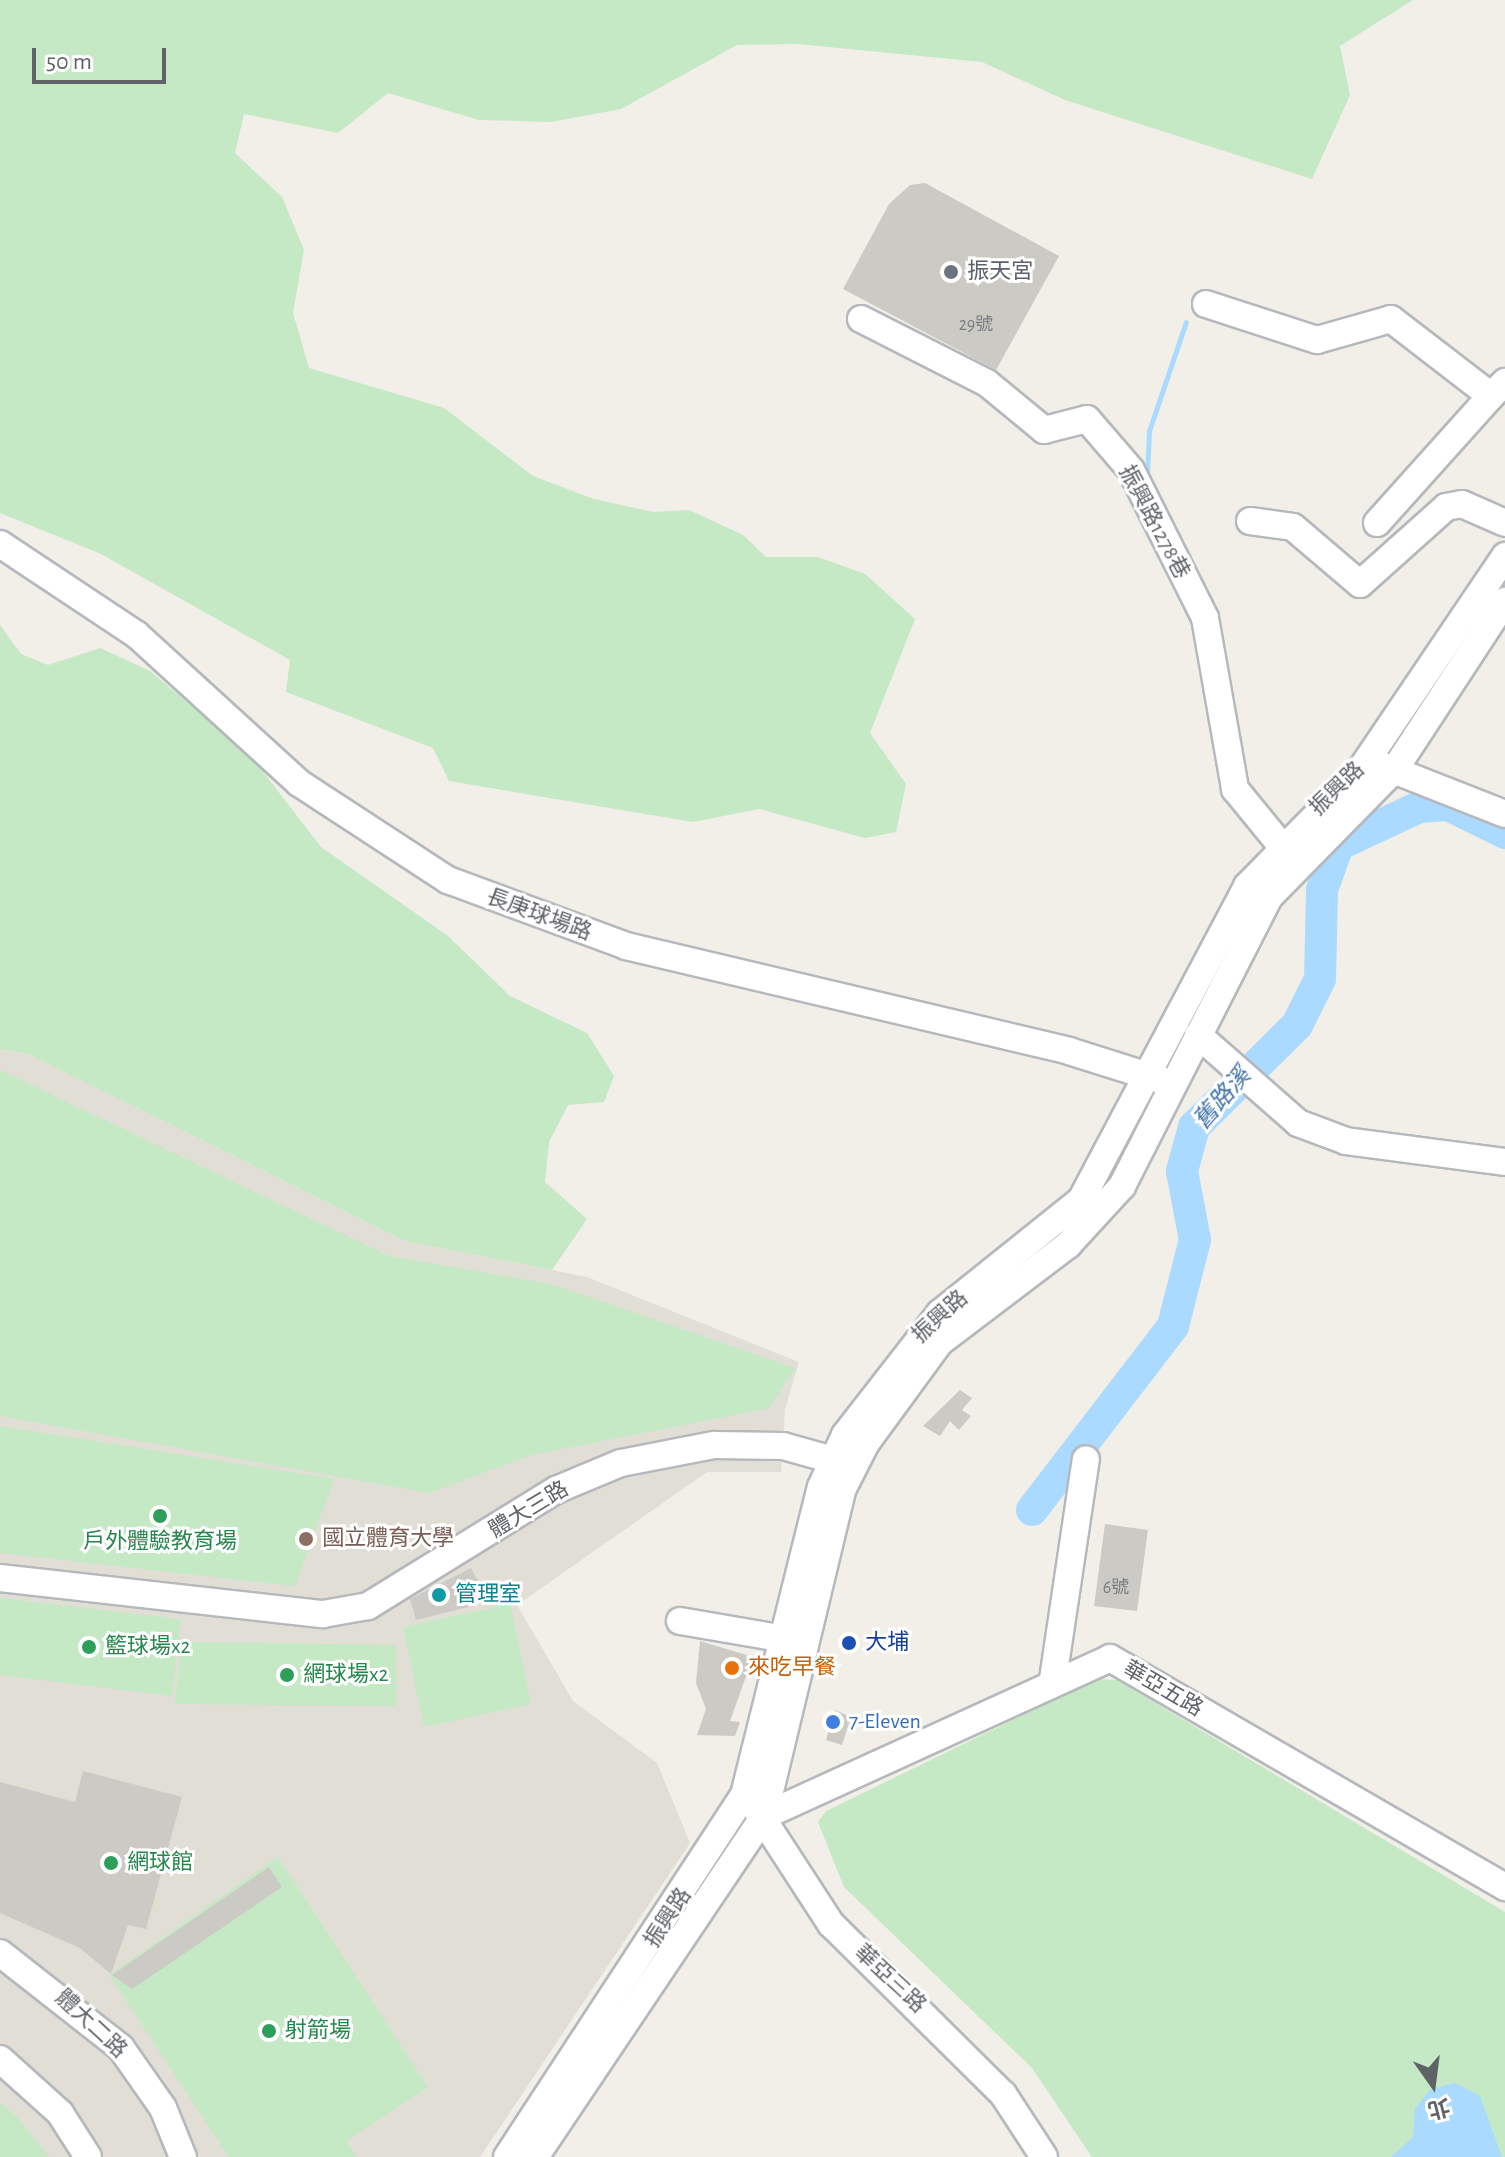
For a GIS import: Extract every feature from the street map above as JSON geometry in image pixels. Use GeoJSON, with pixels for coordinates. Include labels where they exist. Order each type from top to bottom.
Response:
{"type":"FeatureCollection","features":[{"type":"Feature","properties":{"kind":"street"},"geometry":{"type":"LineString","coordinates":[[1206,304],[1317,340],[1391,319],[1498,389],[1377,523]]}},
{"type":"Feature","properties":{"kind":"street","name":"振興路1278巷"},"geometry":{"type":"LineString","coordinates":[[861,319],[987,383],[1044,430],[1087,419],[1131,470],[1205,618],[1235,789],[1290,856]]}},
{"type":"Feature","properties":{"kind":"street"},"geometry":{"type":"LineString","coordinates":[[1250,521],[1293,527],[1360,584],[1446,507],[1462,504],[1505,523]]}},
{"type":"Feature","properties":{"kind":"street","name":"長庚球場路"},"geometry":{"type":"LineString","coordinates":[[0,544],[137,635],[299,783],[448,880],[626,946],[1146,1074],[1176,1085]]}},
{"type":"Feature","properties":{"kind":"street","name":"振興路"},"geometry":{"type":"LineString","coordinates":[[535,2157],[764,1816],[843,1462],[940,1342],[1098,1216],[1152,1139],[1198,1035],[1290,856],[1367,761],[1505,556]]}},
{"type":"Feature","properties":{"kind":"street","name":"振興路"},"geometry":{"type":"LineString","coordinates":[[507,2157],[744,1795],[785,1639],[843,1462],[877,1387],[940,1313],[1081,1200],[1247,886],[1290,856],[1395,769],[1505,601]]}},
{"type":"Feature","properties":{"kind":"street"},"geometry":{"type":"LineString","coordinates":[[1367,761],[1395,769],[1505,814]]}},
{"type":"Feature","properties":{"kind":"street"},"geometry":{"type":"LineString","coordinates":[[1198,1035],[1225,1066],[1298,1123],[1346,1141],[1505,1162]]}},
{"type":"Feature","properties":{"kind":"street","name":"體大三路"},"geometry":{"type":"LineString","coordinates":[[0,1578],[323,1614],[368,1606],[556,1490],[621,1463],[714,1445],[783,1446],[843,1462]]}},
{"type":"Feature","properties":{"kind":"street"},"geometry":{"type":"LineString","coordinates":[[1053,1679],[1086,1459]]}},
{"type":"Feature","properties":{"kind":"street"},"geometry":{"type":"LineString","coordinates":[[680,1621],[785,1639]]}},
{"type":"Feature","properties":{"kind":"street","name":"華亞五路"},"geometry":{"type":"LineString","coordinates":[[764,1816],[1053,1679],[1110,1658],[1505,1887]]}},
{"type":"Feature","properties":{"kind":"street","name":"華亞三路"},"geometry":{"type":"LineString","coordinates":[[744,1795],[764,1816],[831,1924],[1003,2094],[1044,2157]]}},
{"type":"Feature","properties":{"kind":"street","name":"體大二路"},"geometry":{"type":"LineString","coordinates":[[0,1953],[121,2048],[163,2108],[183,2157]]}},
{"type":"Feature","properties":{"kind":"street"},"geometry":{"type":"LineString","coordinates":[[0,2059],[53,2104],[88,2157]]}},
{"type":"Feature","properties":{"kind":"shaded area","name":"國立體育大學"},"geometry":{"type":"Polygon","coordinates":[[[0,1049],[28,1054],[405,1241],[587,1277],[799,1362],[785,1409],[781,1472],[707,1472],[517,1605],[573,1701],[657,1763],[690,1843],[480,2157],[0,2157],[0,1049]]]}},
{"type":"Feature","properties":{"kind":"green space"},"geometry":{"type":"Polygon","coordinates":[[[0,0],[1413,0],[1340,46],[1350,95],[1312,179],[1065,100],[982,62],[798,44],[737,45],[621,109],[551,122],[479,120],[388,93],[338,133],[244,114],[235,153],[282,197],[304,250],[293,313],[309,368],[444,408],[533,476],[594,499],[653,512],[689,510],[743,535],[766,557],[818,557],[865,574],[915,619],[870,733],[906,784],[896,832],[865,838],[759,809],[693,822],[449,781],[433,748],[286,692],[290,660],[101,554],[0,513],[0,0]]]}},
{"type":"Feature","properties":{"kind":"green space"},"geometry":{"type":"Polygon","coordinates":[[[0,625],[21,654],[48,665],[100,648],[150,671],[251,756],[321,847],[448,936],[510,996],[587,1033],[614,1076],[604,1102],[568,1105],[549,1142],[545,1182],[587,1219],[552,1270],[405,1241],[28,1054],[0,1049],[0,625]]]}},
{"type":"Feature","properties":{"kind":"green space"},"geometry":{"type":"Polygon","coordinates":[[[0,1070],[389,1256],[551,1284],[795,1368],[769,1408],[531,1455],[429,1493],[0,1416],[0,1070]]]}},
{"type":"Feature","properties":{"kind":"green space","name":"戶外體驗教育場"},"geometry":{"type":"Polygon","coordinates":[[[0,1426],[334,1479],[295,1586],[0,1553],[0,1426]]]}},
{"type":"Feature","properties":{"kind":"green space","name":"籃球場x2"},"geometry":{"type":"Polygon","coordinates":[[[0,1598],[181,1619],[172,1696],[0,1675],[0,1598]]]}},
{"type":"Feature","properties":{"kind":"green space","name":"網球場x2"},"geometry":{"type":"Polygon","coordinates":[[[510,1604],[531,1704],[424,1727],[403,1627],[510,1604]]]}},
{"type":"Feature","properties":{"kind":"green space","name":"網球場x2"},"geometry":{"type":"Polygon","coordinates":[[[181,1642],[396,1645],[396,1706],[175,1704],[181,1642]]]}},
{"type":"Feature","properties":{"kind":"green space"},"geometry":{"type":"Polygon","coordinates":[[[1097,1679],[1117,1680],[1505,1912],[1505,2157],[1092,2157],[1032,2068],[844,1887],[818,1822],[826,1811],[1097,1679]]]}},
{"type":"Feature","properties":{"kind":"green space","name":"射箭場"},"geometry":{"type":"Polygon","coordinates":[[[278,1857],[428,2087],[346,2141],[357,2157],[229,2157],[109,1975],[278,1857]]]}},
{"type":"Feature","properties":{"kind":"green space"},"geometry":{"type":"Polygon","coordinates":[[[0,2102],[17,2117],[49,2157],[0,2157],[0,2102]]]}},
{"type":"Feature","properties":{"kind":"water"},"geometry":{"type":"Polygon","coordinates":[[[1455,2083],[1480,2096],[1502,2157],[1391,2157],[1413,2137],[1415,2108],[1431,2089],[1455,2083]]]}},
{"type":"Feature","properties":{"kind":"building","name":"振天宮"},"geometry":{"type":"Polygon","coordinates":[[[925,183],[1059,256],[996,370],[843,289],[889,204],[910,185],[925,183]]]}},
{"type":"Feature","properties":{"kind":"building"},"geometry":{"type":"Polygon","coordinates":[[[960,1390],[972,1398],[962,1410],[971,1416],[959,1430],[950,1421],[940,1436],[923,1426],[960,1390]]]}},
{"type":"Feature","properties":{"kind":"building"},"geometry":{"type":"Polygon","coordinates":[[[1105,1524],[1148,1530],[1137,1611],[1094,1606],[1105,1524]]]}},
{"type":"Feature","properties":{"kind":"building","name":"管理室"},"geometry":{"type":"Polygon","coordinates":[[[471,1568],[480,1585],[464,1593],[468,1607],[416,1620],[410,1599],[471,1568]]]}},
{"type":"Feature","properties":{"kind":"building"},"geometry":{"type":"Polygon","coordinates":[[[700,1641],[753,1657],[730,1721],[740,1722],[735,1736],[697,1735],[706,1709],[696,1683],[700,1641]]]}},
{"type":"Feature","properties":{"kind":"building"},"geometry":{"type":"Polygon","coordinates":[[[835,1710],[851,1717],[842,1745],[826,1740],[835,1710]]]}},
{"type":"Feature","properties":{"kind":"building"},"geometry":{"type":"Polygon","coordinates":[[[83,1771],[182,1797],[146,1929],[128,1925],[111,1974],[80,1948],[0,1913],[0,1782],[75,1802],[83,1771]]]}},
{"type":"Feature","properties":{"kind":"building"},"geometry":{"type":"Polygon","coordinates":[[[269,1867],[282,1887],[132,1989],[112,1975],[269,1867]]]}},
{"type":"Feature","properties":{"kind":"waterway"},"geometry":{"type":"LineString","coordinates":[[1147,474],[1149,431],[1186,322]]}},
{"type":"Feature","properties":{"kind":"waterway","name":"舊路溪"},"geometry":{"type":"LineString","coordinates":[[1032,1510],[1173,1326],[1195,1240],[1182,1171],[1194,1127],[1297,1025],[1320,979],[1322,890],[1338,845],[1419,807],[1448,805],[1505,833]]}},
{"type":"Feature","properties":{"kind":"place","name":"振天宮"},"geometry":{"type":"Point","coordinates":[951,272]}},
{"type":"Feature","properties":{"kind":"place","name":"戶外體驗教育場"},"geometry":{"type":"Point","coordinates":[160,1516]}},
{"type":"Feature","properties":{"kind":"place","name":"國立體育大學"},"geometry":{"type":"Point","coordinates":[306,1539]}},
{"type":"Feature","properties":{"kind":"place","name":"管理室"},"geometry":{"type":"Point","coordinates":[439,1595]}},
{"type":"Feature","properties":{"kind":"place","name":"大埔"},"geometry":{"type":"Point","coordinates":[849,1643]}},
{"type":"Feature","properties":{"kind":"place","name":"籃球場x2"},"geometry":{"type":"Point","coordinates":[89,1647]}},
{"type":"Feature","properties":{"kind":"place","name":"來吃早餐"},"geometry":{"type":"Point","coordinates":[732,1668]}},
{"type":"Feature","properties":{"kind":"place","name":"網球場x2"},"geometry":{"type":"Point","coordinates":[287,1675]}},
{"type":"Feature","properties":{"kind":"place","name":"7-Eleven"},"geometry":{"type":"Point","coordinates":[833,1722]}},
{"type":"Feature","properties":{"kind":"place","name":"網球館"},"geometry":{"type":"Point","coordinates":[111,1863]}},
{"type":"Feature","properties":{"kind":"place","name":"射箭場"},"geometry":{"type":"Point","coordinates":[269,2031]}}]}
